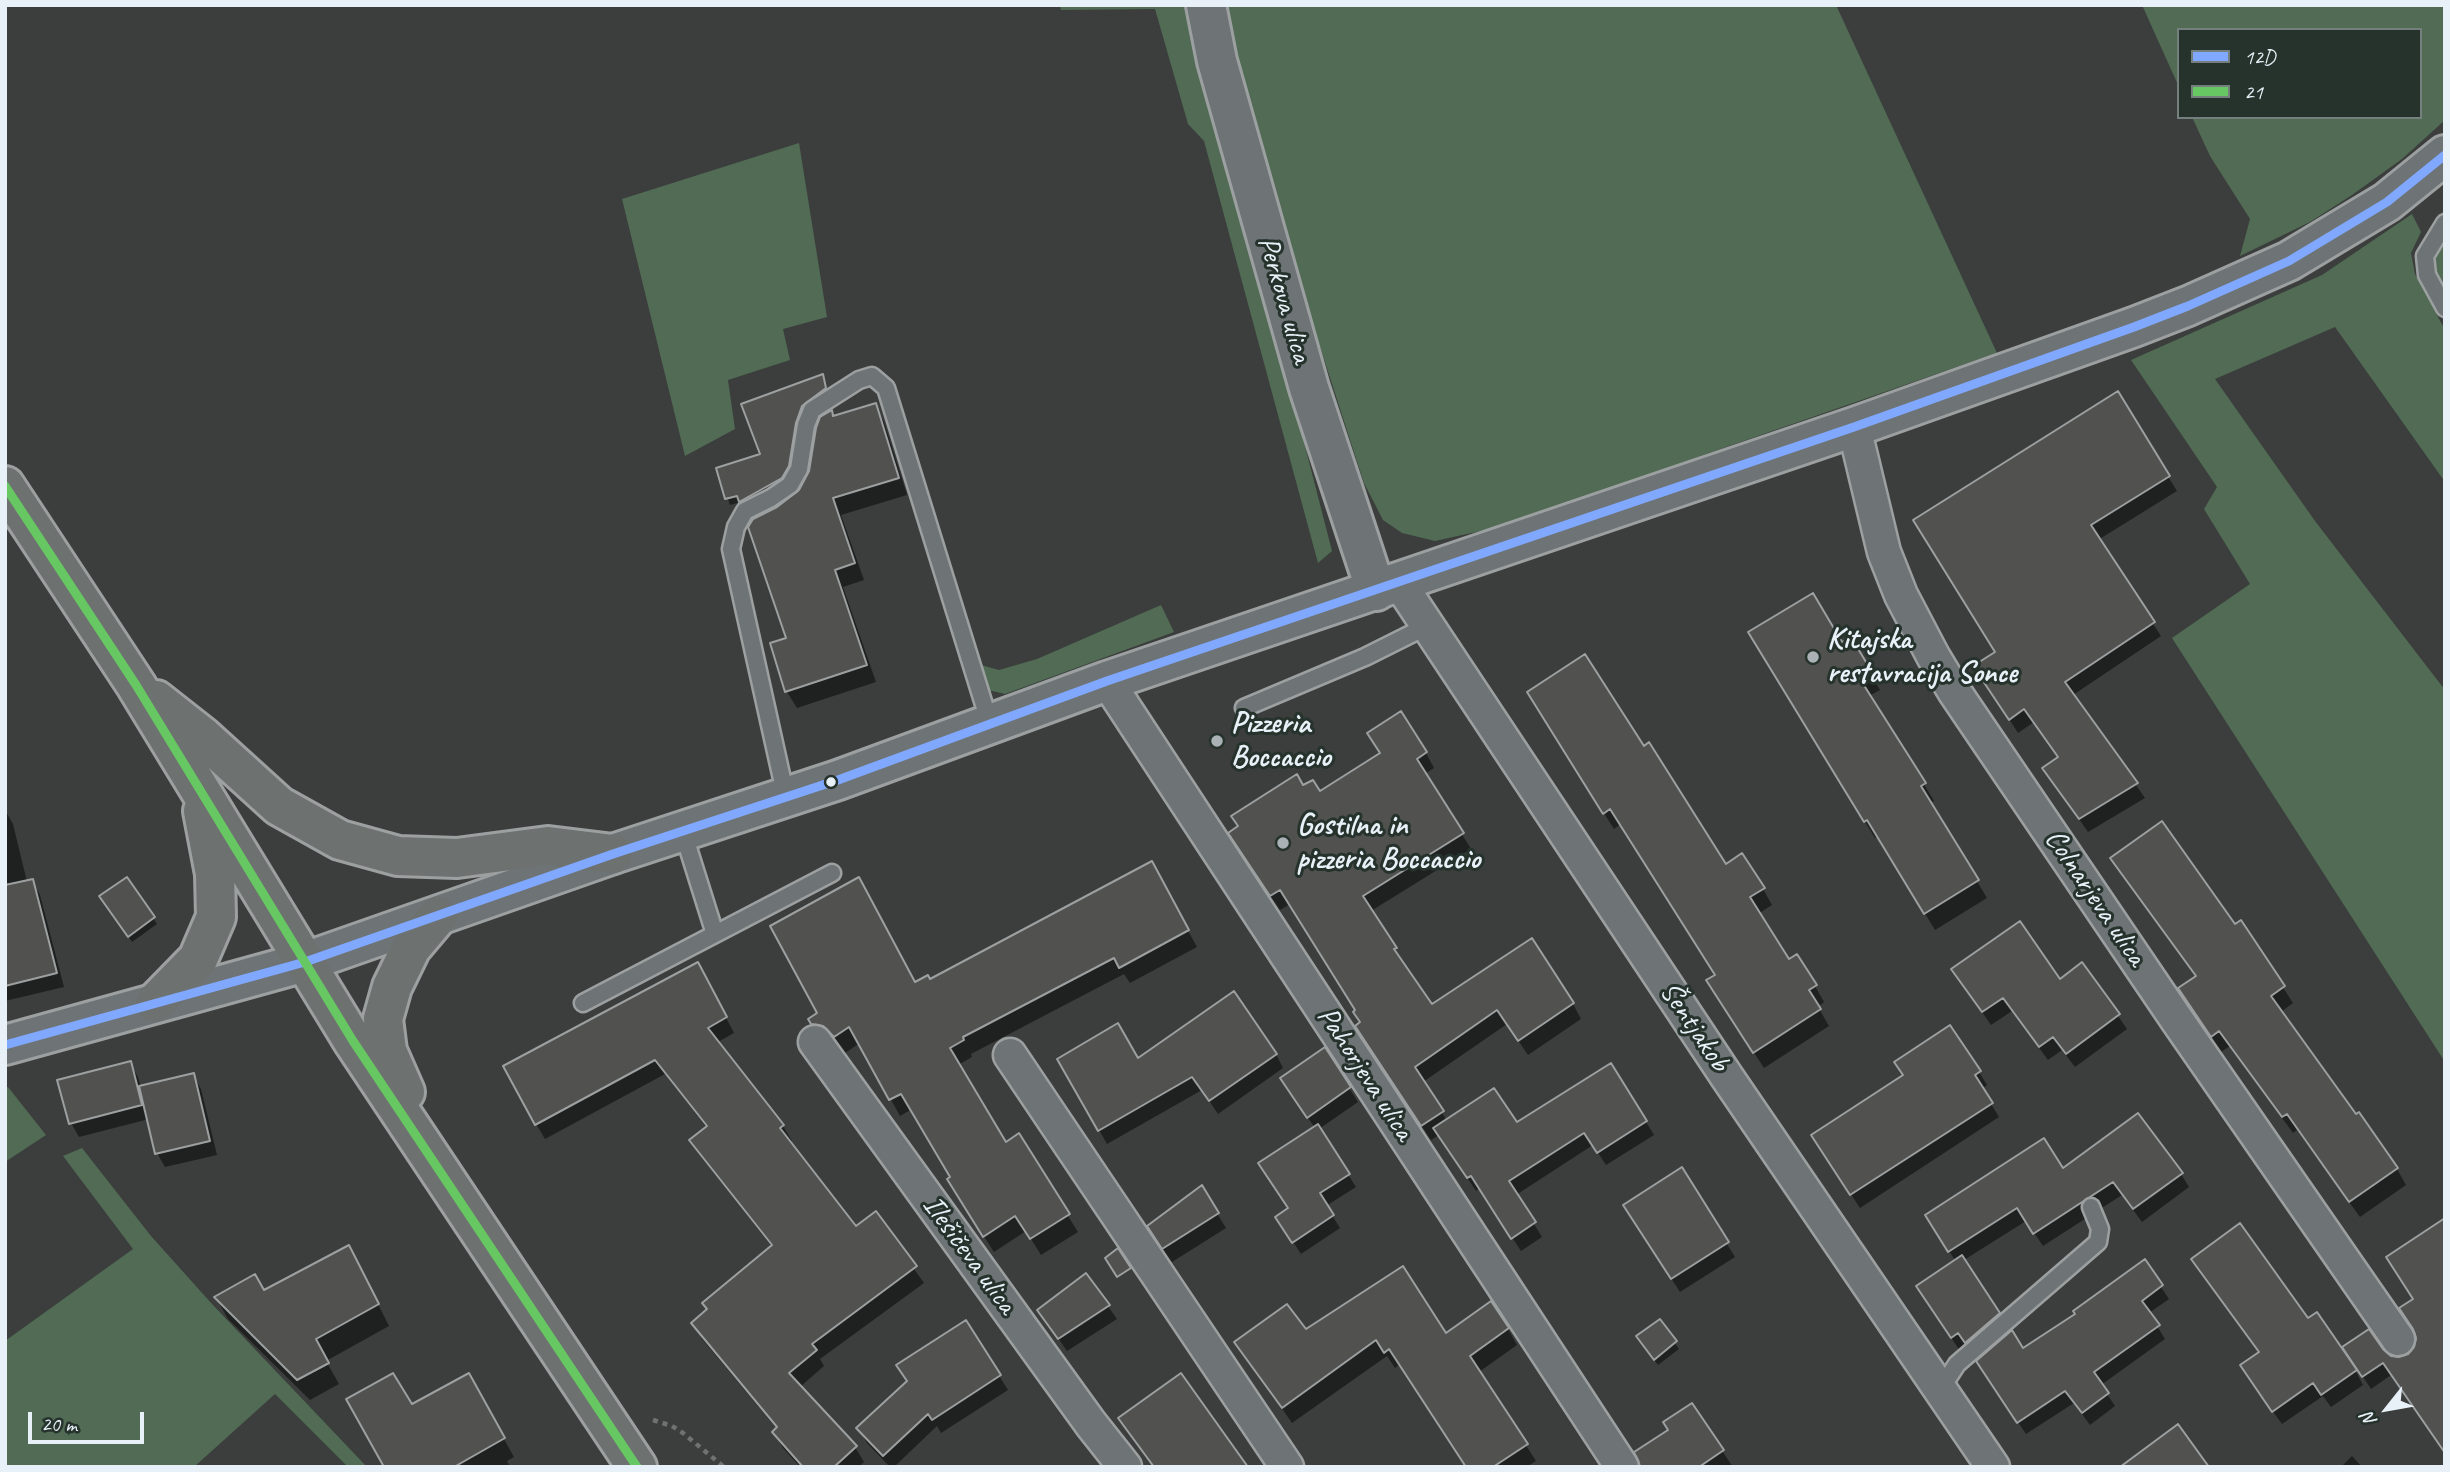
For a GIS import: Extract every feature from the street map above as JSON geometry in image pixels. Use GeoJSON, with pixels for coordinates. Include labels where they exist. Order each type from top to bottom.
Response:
{"type":"FeatureCollection","features":[{"type":"Feature","properties":{"kind":"main road","name":"Perkova ulica"},"geometry":{"type":"LineString","coordinates":[[1206,5],[1217,61],[1309,388],[1388,587]]}},
{"type":"Feature","properties":{"kind":"main road"},"geometry":{"type":"LineString","coordinates":[[5,1045],[305,962],[786,798],[1108,681],[1854,427],[2134,327],[2289,261],[2387,202],[2445,155]]}},
{"type":"Feature","properties":{"kind":"main road"},"geometry":{"type":"LineString","coordinates":[[5,486],[136,685],[353,1041],[637,1467]]}},
{"type":"Feature","properties":{"kind":"main road"},"geometry":{"type":"LineString","coordinates":[[136,685],[203,737],[279,806],[340,839],[398,856],[457,858],[548,846],[613,855]]}},
{"type":"Feature","properties":{"kind":"main road"},"geometry":{"type":"LineString","coordinates":[[155,1003],[198,959],[216,917],[215,874],[197,785]]}},
{"type":"Feature","properties":{"kind":"main road"},"geometry":{"type":"LineString","coordinates":[[437,1164],[387,1051],[383,1019],[392,987],[411,948],[438,916]]}},
{"type":"Feature","properties":{"kind":"street","name":"Colnarjeva ulica"},"geometry":{"type":"LineString","coordinates":[[1854,427],[1884,552],[1901,596],[1933,656],[2177,1020],[2398,1339]]}},
{"type":"Feature","properties":{"kind":"street","name":"Šentjakob"},"geometry":{"type":"LineString","coordinates":[[1388,587],[1427,626],[1727,1077],[1993,1467]]}},
{"type":"Feature","properties":{"kind":"street","name":"Pahorjeva ulica"},"geometry":{"type":"LineString","coordinates":[[1108,681],[1622,1467]]}},
{"type":"Feature","properties":{"kind":"street","name":"Ilešičeva ulica"},"geometry":{"type":"LineString","coordinates":[[815,1042],[1083,1413],[1125,1467]]}},
{"type":"Feature","properties":{"kind":"street"},"geometry":{"type":"LineString","coordinates":[[1010,1055],[1287,1467]]}},
{"type":"Feature","properties":{"kind":"lane"},"geometry":{"type":"LineString","coordinates":[[2445,223],[2425,256],[2427,275],[2445,308]]}},
{"type":"Feature","properties":{"kind":"lane"},"geometry":{"type":"LineString","coordinates":[[786,798],[731,549],[736,527],[745,512],[771,499],[790,485],[804,450],[806,425],[811,410],[859,380],[873,376],[886,388],[990,724]]}},
{"type":"Feature","properties":{"kind":"lane"},"geometry":{"type":"LineString","coordinates":[[1244,708],[1365,657],[1427,626]]}},
{"type":"Feature","properties":{"kind":"lane"},"geometry":{"type":"LineString","coordinates":[[683,832],[715,934]]}},
{"type":"Feature","properties":{"kind":"lane"},"geometry":{"type":"LineString","coordinates":[[583,1003],[832,873]]}},
{"type":"Feature","properties":{"kind":"lane"},"geometry":{"type":"LineString","coordinates":[[1940,1390],[1957,1364],[2098,1242],[2100,1229],[2091,1207]]}},
{"type":"Feature","properties":{"kind":"path"},"geometry":{"type":"LineString","coordinates":[[602,1413],[643,1417],[672,1426],[724,1467]]}},
{"type":"Feature","properties":{"kind":"green space"},"geometry":{"type":"Polygon","coordinates":[[[1060,5],[1186,5],[1222,155],[1281,353],[1332,551],[1318,563],[1204,141],[1188,124],[1155,9],[1061,10],[1060,5]]]}},
{"type":"Feature","properties":{"kind":"green space"},"geometry":{"type":"Polygon","coordinates":[[[1224,5],[1836,5],[1997,353],[1508,525],[1435,541],[1402,533],[1383,520],[1364,483],[1260,161],[1224,5]]]}},
{"type":"Feature","properties":{"kind":"green space"},"geometry":{"type":"Polygon","coordinates":[[[2142,5],[2445,5],[2445,120],[2402,159],[2352,195],[2310,222],[2240,256],[2250,219],[2210,156],[2193,119],[2422,119],[2422,28],[2177,28],[2177,83],[2142,5]]]}},
{"type":"Feature","properties":{"kind":"green space"},"geometry":{"type":"Polygon","coordinates":[[[799,143],[827,317],[783,329],[790,360],[728,380],[735,429],[685,456],[622,199],[799,143]]]}},
{"type":"Feature","properties":{"kind":"green space"},"geometry":{"type":"Polygon","coordinates":[[[2412,214],[2421,232],[2411,253],[2415,274],[2445,330],[2445,482],[2335,327],[2215,379],[2315,521],[2445,690],[2445,1062],[2172,638],[2250,584],[2204,509],[2217,487],[2131,360],[2322,275],[2412,214]]]}},
{"type":"Feature","properties":{"kind":"green space"},"geometry":{"type":"Polygon","coordinates":[[[2445,236],[2445,291],[2433,272],[2434,251],[2445,236]]]}},
{"type":"Feature","properties":{"kind":"green space"},"geometry":{"type":"Polygon","coordinates":[[[1161,605],[1174,632],[1005,694],[988,690],[981,665],[999,670],[1037,659],[1161,605]]]}},
{"type":"Feature","properties":{"kind":"green space"},"geometry":{"type":"Polygon","coordinates":[[[8,1087],[46,1135],[5,1162],[5,1088],[8,1087]]]}},
{"type":"Feature","properties":{"kind":"green space"},"geometry":{"type":"Polygon","coordinates":[[[82,1148],[151,1236],[367,1467],[348,1467],[275,1394],[194,1467],[5,1467],[5,1341],[133,1249],[63,1156],[82,1148]]]}},
{"type":"Feature","properties":{"kind":"building"},"geometry":{"type":"Polygon","coordinates":[[[823,374],[826,388],[802,406],[796,423],[789,466],[782,478],[739,502],[737,496],[725,499],[716,468],[760,454],[741,404],[823,374]]]}},
{"type":"Feature","properties":{"kind":"building"},"geometry":{"type":"Polygon","coordinates":[[[2118,391],[2170,476],[2091,525],[2155,622],[2065,682],[2138,783],[2079,819],[2042,768],[2058,757],[2024,709],[2009,720],[1973,666],[1995,652],[1913,520],[2118,391]]]}},
{"type":"Feature","properties":{"kind":"building"},"geometry":{"type":"Polygon","coordinates":[[[876,403],[899,478],[833,498],[855,563],[835,570],[867,665],[785,692],[770,643],[786,638],[748,527],[753,519],[777,507],[799,490],[809,471],[820,417],[832,410],[833,416],[876,403]]]}},
{"type":"Feature","properties":{"kind":"building"},"geometry":{"type":"Polygon","coordinates":[[[1813,593],[1842,642],[1851,637],[1872,672],[1860,679],[1926,783],[1921,786],[1979,880],[1924,914],[1867,820],[1864,822],[1748,632],[1813,593]]]}},
{"type":"Feature","properties":{"kind":"building"},"geometry":{"type":"Polygon","coordinates":[[[1585,654],[1644,746],[1649,742],[1726,864],[1742,853],[1765,888],[1750,897],[1789,959],[1797,954],[1817,985],[1809,990],[1821,1009],[1753,1053],[1706,980],[1715,975],[1610,809],[1603,814],[1527,692],[1585,654]]]}},
{"type":"Feature","properties":{"kind":"building"},"geometry":{"type":"Polygon","coordinates":[[[1401,711],[1427,752],[1417,759],[1464,833],[1363,896],[1397,948],[1394,949],[1432,1004],[1532,938],[1574,1003],[1518,1041],[1497,1010],[1415,1067],[1444,1111],[1421,1126],[1355,1026],[1360,1022],[1353,1012],[1355,1010],[1280,890],[1270,896],[1228,833],[1238,826],[1231,816],[1297,774],[1303,785],[1313,780],[1320,791],[1380,753],[1367,733],[1401,711]]]}},
{"type":"Feature","properties":{"kind":"building"},"geometry":{"type":"Polygon","coordinates":[[[2162,821],[2235,924],[2241,920],[2285,986],[2271,996],[2398,1168],[2349,1202],[2287,1114],[2282,1117],[2219,1031],[2211,1037],[2178,988],[2196,976],[2110,858],[2162,821]]]}},
{"type":"Feature","properties":{"kind":"building"},"geometry":{"type":"Polygon","coordinates":[[[1152,861],[1189,930],[1119,968],[1114,958],[963,1037],[964,1040],[950,1048],[1006,1142],[1019,1133],[1070,1214],[1030,1239],[1015,1216],[983,1237],[947,1179],[950,1177],[901,1094],[889,1100],[849,1027],[834,1037],[823,1026],[811,1024],[808,1019],[817,1013],[770,926],[859,877],[915,982],[928,975],[930,979],[1152,861]]]}},
{"type":"Feature","properties":{"kind":"building"},"geometry":{"type":"Polygon","coordinates":[[[127,877],[155,917],[128,937],[99,896],[127,877]]]}},
{"type":"Feature","properties":{"kind":"building"},"geometry":{"type":"Polygon","coordinates":[[[33,879],[57,973],[5,986],[5,885],[33,879]]]}},
{"type":"Feature","properties":{"kind":"building"},"geometry":{"type":"Polygon","coordinates":[[[2020,921],[2060,979],[2082,962],[2120,1014],[2066,1054],[2053,1037],[2039,1047],[2003,998],[1982,1012],[1951,969],[2020,921]]]}},
{"type":"Feature","properties":{"kind":"building"},"geometry":{"type":"Polygon","coordinates":[[[698,962],[727,1017],[708,1028],[784,1125],[780,1128],[856,1226],[876,1211],[917,1266],[812,1344],[817,1350],[789,1373],[857,1446],[834,1467],[803,1467],[772,1432],[777,1427],[691,1323],[707,1309],[702,1303],[772,1245],[689,1140],[707,1126],[655,1060],[535,1125],[503,1066],[698,962]]]}},
{"type":"Feature","properties":{"kind":"building"},"geometry":{"type":"Polygon","coordinates":[[[1234,991],[1277,1054],[1209,1101],[1192,1077],[1098,1131],[1057,1059],[1118,1023],[1138,1058],[1234,991]]]}},
{"type":"Feature","properties":{"kind":"building"},"geometry":{"type":"Polygon","coordinates":[[[1950,1025],[1981,1071],[1975,1075],[1993,1103],[1850,1195],[1811,1135],[1903,1075],[1894,1062],[1950,1025]]]}},
{"type":"Feature","properties":{"kind":"building"},"geometry":{"type":"Polygon","coordinates":[[[1325,1047],[1351,1087],[1307,1118],[1280,1078],[1325,1047]]]}},
{"type":"Feature","properties":{"kind":"building"},"geometry":{"type":"Polygon","coordinates":[[[131,1061],[142,1105],[69,1124],[57,1080],[131,1061]]]}},
{"type":"Feature","properties":{"kind":"building"},"geometry":{"type":"Polygon","coordinates":[[[1611,1063],[1647,1121],[1597,1153],[1584,1133],[1509,1181],[1536,1222],[1511,1239],[1471,1176],[1467,1178],[1433,1128],[1494,1088],[1517,1122],[1611,1063]]]}},
{"type":"Feature","properties":{"kind":"building"},"geometry":{"type":"Polygon","coordinates":[[[194,1073],[210,1141],[155,1154],[139,1086],[194,1073]]]}},
{"type":"Feature","properties":{"kind":"building"},"geometry":{"type":"Polygon","coordinates":[[[2138,1113],[2183,1173],[2133,1209],[2113,1182],[2033,1234],[2017,1208],[1948,1252],[1925,1215],[2044,1138],[2063,1168],[2138,1113]]]}},
{"type":"Feature","properties":{"kind":"building"},"geometry":{"type":"Polygon","coordinates":[[[1318,1124],[1350,1174],[1320,1193],[1334,1215],[1292,1243],[1275,1217],[1288,1208],[1258,1163],[1318,1124]]]}},
{"type":"Feature","properties":{"kind":"building"},"geometry":{"type":"Polygon","coordinates":[[[1682,1167],[1729,1242],[1671,1279],[1623,1205],[1682,1167]]]}},
{"type":"Feature","properties":{"kind":"building"},"geometry":{"type":"Polygon","coordinates":[[[1202,1185],[1219,1213],[1162,1249],[1147,1226],[1202,1185]]]}},
{"type":"Feature","properties":{"kind":"building"},"geometry":{"type":"Polygon","coordinates":[[[2445,1218],[2445,1453],[2383,1363],[2362,1377],[2342,1347],[2369,1329],[2391,1356],[2408,1354],[2414,1347],[2416,1338],[2413,1329],[2399,1308],[2413,1299],[2386,1257],[2445,1218]]]}},
{"type":"Feature","properties":{"kind":"building"},"geometry":{"type":"Polygon","coordinates":[[[2240,1223],[2308,1318],[2317,1312],[2357,1370],[2321,1395],[2313,1383],[2272,1412],[2240,1365],[2259,1352],[2191,1259],[2240,1223]]]}},
{"type":"Feature","properties":{"kind":"building"},"geometry":{"type":"Polygon","coordinates":[[[349,1245],[379,1304],[316,1339],[329,1363],[297,1380],[214,1297],[255,1274],[264,1290],[349,1245]]]}},
{"type":"Feature","properties":{"kind":"building"},"geometry":{"type":"Polygon","coordinates":[[[1118,1248],[1131,1268],[1117,1277],[1105,1258],[1118,1248]]]}},
{"type":"Feature","properties":{"kind":"building"},"geometry":{"type":"Polygon","coordinates":[[[1962,1255],[2000,1313],[1965,1343],[1958,1333],[1951,1338],[1916,1286],[1962,1255]]]}},
{"type":"Feature","properties":{"kind":"building"},"geometry":{"type":"Polygon","coordinates":[[[2145,1259],[2163,1285],[2142,1301],[2160,1325],[2094,1372],[2109,1393],[2082,1413],[2065,1391],[2017,1423],[1976,1361],[2012,1330],[2023,1348],[2075,1314],[2073,1311],[2145,1259]]]}},
{"type":"Feature","properties":{"kind":"building"},"geometry":{"type":"Polygon","coordinates":[[[1403,1266],[1446,1333],[1491,1301],[1509,1328],[1470,1356],[1528,1444],[1493,1467],[1466,1467],[1389,1349],[1384,1353],[1376,1340],[1282,1408],[1234,1342],[1287,1304],[1306,1329],[1403,1266]]]}},
{"type":"Feature","properties":{"kind":"building"},"geometry":{"type":"Polygon","coordinates":[[[1086,1273],[1110,1305],[1058,1339],[1037,1310],[1086,1273]]]}},
{"type":"Feature","properties":{"kind":"building"},"geometry":{"type":"Polygon","coordinates":[[[1660,1319],[1677,1341],[1654,1360],[1636,1336],[1660,1319]]]}},
{"type":"Feature","properties":{"kind":"building"},"geometry":{"type":"Polygon","coordinates":[[[966,1320],[1001,1375],[932,1420],[928,1414],[883,1456],[856,1428],[907,1381],[896,1365],[966,1320]]]}},
{"type":"Feature","properties":{"kind":"building"},"geometry":{"type":"Polygon","coordinates":[[[393,1373],[412,1404],[469,1373],[505,1438],[454,1467],[384,1467],[346,1399],[393,1373]]]}},
{"type":"Feature","properties":{"kind":"building"},"geometry":{"type":"Polygon","coordinates":[[[1181,1373],[1248,1467],[1154,1467],[1118,1418],[1181,1373]]]}},
{"type":"Feature","properties":{"kind":"building"},"geometry":{"type":"Polygon","coordinates":[[[1692,1403],[1724,1450],[1699,1467],[1640,1467],[1634,1452],[1668,1430],[1663,1422],[1692,1403]]]}},
{"type":"Feature","properties":{"kind":"building"},"geometry":{"type":"Polygon","coordinates":[[[2178,1424],[2209,1467],[2120,1467],[2178,1424]]]}},
{"type":"Feature","properties":{"kind":"transit line","name":"12D"},"geometry":{"type":"LineString","coordinates":[[5,1045],[305,962],[613,854],[838,780],[1107,681],[1854,427],[2134,327],[2289,261],[2387,202],[2445,155]]}},
{"type":"Feature","properties":{"kind":"transit line","name":"21"},"geometry":{"type":"LineString","coordinates":[[5,486],[136,685],[353,1041],[637,1467]]}},
{"type":"Feature","properties":{"kind":"place","name":"Kitajska restavracija Sonce"},"geometry":{"type":"Point","coordinates":[1813,657]}},
{"type":"Feature","properties":{"kind":"place","name":"Pizzeria Boccaccio"},"geometry":{"type":"Point","coordinates":[1217,741]}},
{"type":"Feature","properties":{"kind":"place","name":"Gostilna in pizzeria Boccaccio"},"geometry":{"type":"Point","coordinates":[1283,843]}}]}
